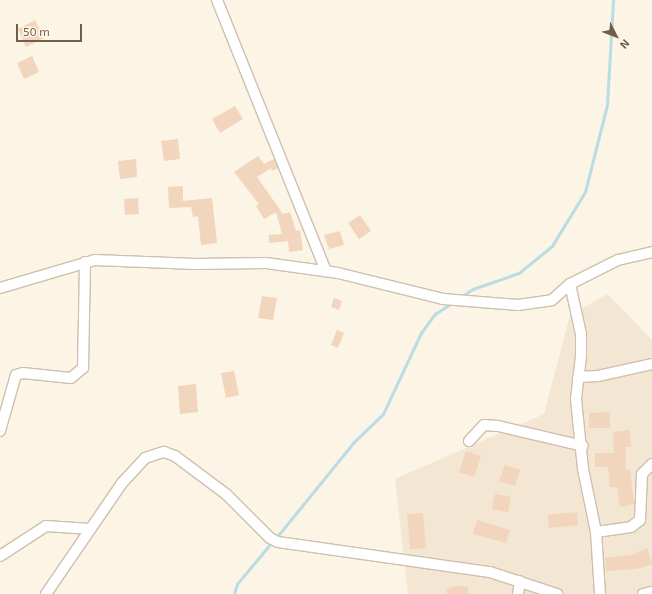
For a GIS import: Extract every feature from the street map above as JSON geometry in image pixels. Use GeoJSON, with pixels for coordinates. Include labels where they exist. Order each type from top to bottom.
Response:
{"type":"FeatureCollection","features":[{"type":"Feature","properties":{"kind":"street"},"geometry":{"type":"LineString","coordinates":[[217,0],[326,271]]}},
{"type":"Feature","properties":{"kind":"street"},"geometry":{"type":"LineString","coordinates":[[0,288],[95,260],[196,264],[266,263],[326,271],[443,299],[479,304],[535,303],[552,300],[570,284],[618,260],[652,252]]}},
{"type":"Feature","properties":{"kind":"street"},"geometry":{"type":"LineString","coordinates":[[0,431],[16,375],[38,374],[71,378],[83,368],[85,262]]}},
{"type":"Feature","properties":{"kind":"street"},"geometry":{"type":"LineString","coordinates":[[570,284],[581,334],[581,356],[576,399],[583,446],[583,469],[596,532],[600,594]]}},
{"type":"Feature","properties":{"kind":"street"},"geometry":{"type":"LineString","coordinates":[[578,377],[598,376],[652,364]]}},
{"type":"Feature","properties":{"kind":"street"},"geometry":{"type":"LineString","coordinates":[[469,440],[484,425],[498,426],[583,446]]}},
{"type":"Feature","properties":{"kind":"street"},"geometry":{"type":"LineString","coordinates":[[46,594],[90,529],[139,463],[151,455],[164,452],[175,456],[226,494],[270,538],[278,542],[490,572],[557,594]]}},
{"type":"Feature","properties":{"kind":"street"},"geometry":{"type":"LineString","coordinates":[[596,532],[631,527],[640,520],[642,474],[652,464]]}},
{"type":"Feature","properties":{"kind":"street"},"geometry":{"type":"LineString","coordinates":[[0,556],[46,526],[90,529]]}},
{"type":"Feature","properties":{"kind":"street"},"geometry":{"type":"LineString","coordinates":[[518,594],[520,581]]}},
{"type":"Feature","properties":{"kind":"street"},"geometry":{"type":"LineString","coordinates":[[643,594],[652,592]]}},
{"type":"Feature","properties":{"kind":"shaded area"},"geometry":{"type":"Polygon","coordinates":[[[608,294],[652,340],[652,594],[408,594],[395,479],[544,414],[570,315],[608,294]]]}},
{"type":"Feature","properties":{"kind":"building"},"geometry":{"type":"Polygon","coordinates":[[[35,20],[44,38],[26,47],[18,29],[35,20]]]}},
{"type":"Feature","properties":{"kind":"building"},"geometry":{"type":"Polygon","coordinates":[[[32,56],[39,72],[24,79],[17,63],[32,56]]]}},
{"type":"Feature","properties":{"kind":"building"},"geometry":{"type":"Polygon","coordinates":[[[235,106],[243,119],[220,133],[212,119],[235,106]]]}},
{"type":"Feature","properties":{"kind":"building"},"geometry":{"type":"Polygon","coordinates":[[[178,139],[180,159],[164,161],[161,141],[178,139]]]}},
{"type":"Feature","properties":{"kind":"building"},"geometry":{"type":"Polygon","coordinates":[[[258,156],[264,164],[274,159],[278,168],[272,171],[271,168],[257,177],[283,214],[290,212],[296,231],[300,230],[303,250],[289,252],[288,241],[269,243],[269,235],[282,234],[276,212],[264,219],[256,206],[259,204],[234,172],[258,156]]]}},
{"type":"Feature","properties":{"kind":"building"},"geometry":{"type":"Polygon","coordinates":[[[136,159],[137,177],[120,179],[118,161],[136,159]]]}},
{"type":"Feature","properties":{"kind":"building"},"geometry":{"type":"Polygon","coordinates":[[[183,186],[183,201],[212,198],[217,243],[201,245],[198,216],[193,217],[191,207],[169,208],[168,187],[183,186]]]}},
{"type":"Feature","properties":{"kind":"building"},"geometry":{"type":"Polygon","coordinates":[[[138,198],[139,214],[125,215],[124,199],[138,198]]]}},
{"type":"Feature","properties":{"kind":"building"},"geometry":{"type":"Polygon","coordinates":[[[360,215],[371,231],[359,239],[348,223],[360,215]]]}},
{"type":"Feature","properties":{"kind":"building"},"geometry":{"type":"Polygon","coordinates":[[[340,231],[344,245],[329,249],[324,235],[340,231]]]}},
{"type":"Feature","properties":{"kind":"building"},"geometry":{"type":"Polygon","coordinates":[[[262,296],[277,298],[273,320],[258,318],[262,296]]]}},
{"type":"Feature","properties":{"kind":"building"},"geometry":{"type":"Polygon","coordinates":[[[334,298],[342,301],[339,310],[331,307],[334,298]]]}},
{"type":"Feature","properties":{"kind":"building"},"geometry":{"type":"Polygon","coordinates":[[[337,330],[344,333],[338,348],[331,345],[337,330]]]}},
{"type":"Feature","properties":{"kind":"building"},"geometry":{"type":"Polygon","coordinates":[[[234,371],[239,395],[226,398],[221,373],[234,371]]]}},
{"type":"Feature","properties":{"kind":"building"},"geometry":{"type":"Polygon","coordinates":[[[196,384],[198,412],[180,414],[178,386],[196,384]]]}},
{"type":"Feature","properties":{"kind":"building"},"geometry":{"type":"Polygon","coordinates":[[[610,412],[610,428],[589,428],[589,413],[610,412]]]}},
{"type":"Feature","properties":{"kind":"building"},"geometry":{"type":"Polygon","coordinates":[[[630,430],[631,447],[626,447],[626,470],[630,470],[634,504],[620,507],[617,487],[610,487],[608,467],[595,467],[595,453],[614,453],[613,432],[630,430]]]}},
{"type":"Feature","properties":{"kind":"building"},"geometry":{"type":"Polygon","coordinates":[[[466,451],[481,456],[474,477],[459,472],[466,451]]]}},
{"type":"Feature","properties":{"kind":"building"},"geometry":{"type":"Polygon","coordinates":[[[505,465],[520,470],[515,486],[499,481],[505,465]]]}},
{"type":"Feature","properties":{"kind":"building"},"geometry":{"type":"Polygon","coordinates":[[[495,494],[511,497],[508,512],[492,509],[495,494]]]}},
{"type":"Feature","properties":{"kind":"building"},"geometry":{"type":"Polygon","coordinates":[[[577,512],[578,525],[549,528],[548,515],[577,512]]]}},
{"type":"Feature","properties":{"kind":"building"},"geometry":{"type":"Polygon","coordinates":[[[423,513],[426,548],[410,549],[407,514],[423,513]]]}},
{"type":"Feature","properties":{"kind":"building"},"geometry":{"type":"Polygon","coordinates":[[[477,520],[510,530],[506,543],[473,534],[477,520]]]}},
{"type":"Feature","properties":{"kind":"building"},"geometry":{"type":"Polygon","coordinates":[[[647,548],[652,564],[637,569],[606,571],[605,558],[632,555],[647,548]]]}},
{"type":"Feature","properties":{"kind":"building"},"geometry":{"type":"Polygon","coordinates":[[[451,587],[468,587],[469,594],[447,594],[447,589],[451,587]]]}},
{"type":"Feature","properties":{"kind":"waterway"},"geometry":{"type":"LineString","coordinates":[[461,297],[473,289],[519,273],[552,246],[585,192],[607,105],[613,0]]}},
{"type":"Feature","properties":{"kind":"waterway"},"geometry":{"type":"LineString","coordinates":[[276,538],[354,442],[383,414],[421,333],[435,314],[452,303]]}},
{"type":"Feature","properties":{"kind":"waterway"},"geometry":{"type":"LineString","coordinates":[[234,594],[237,584],[272,542]]}}]}
